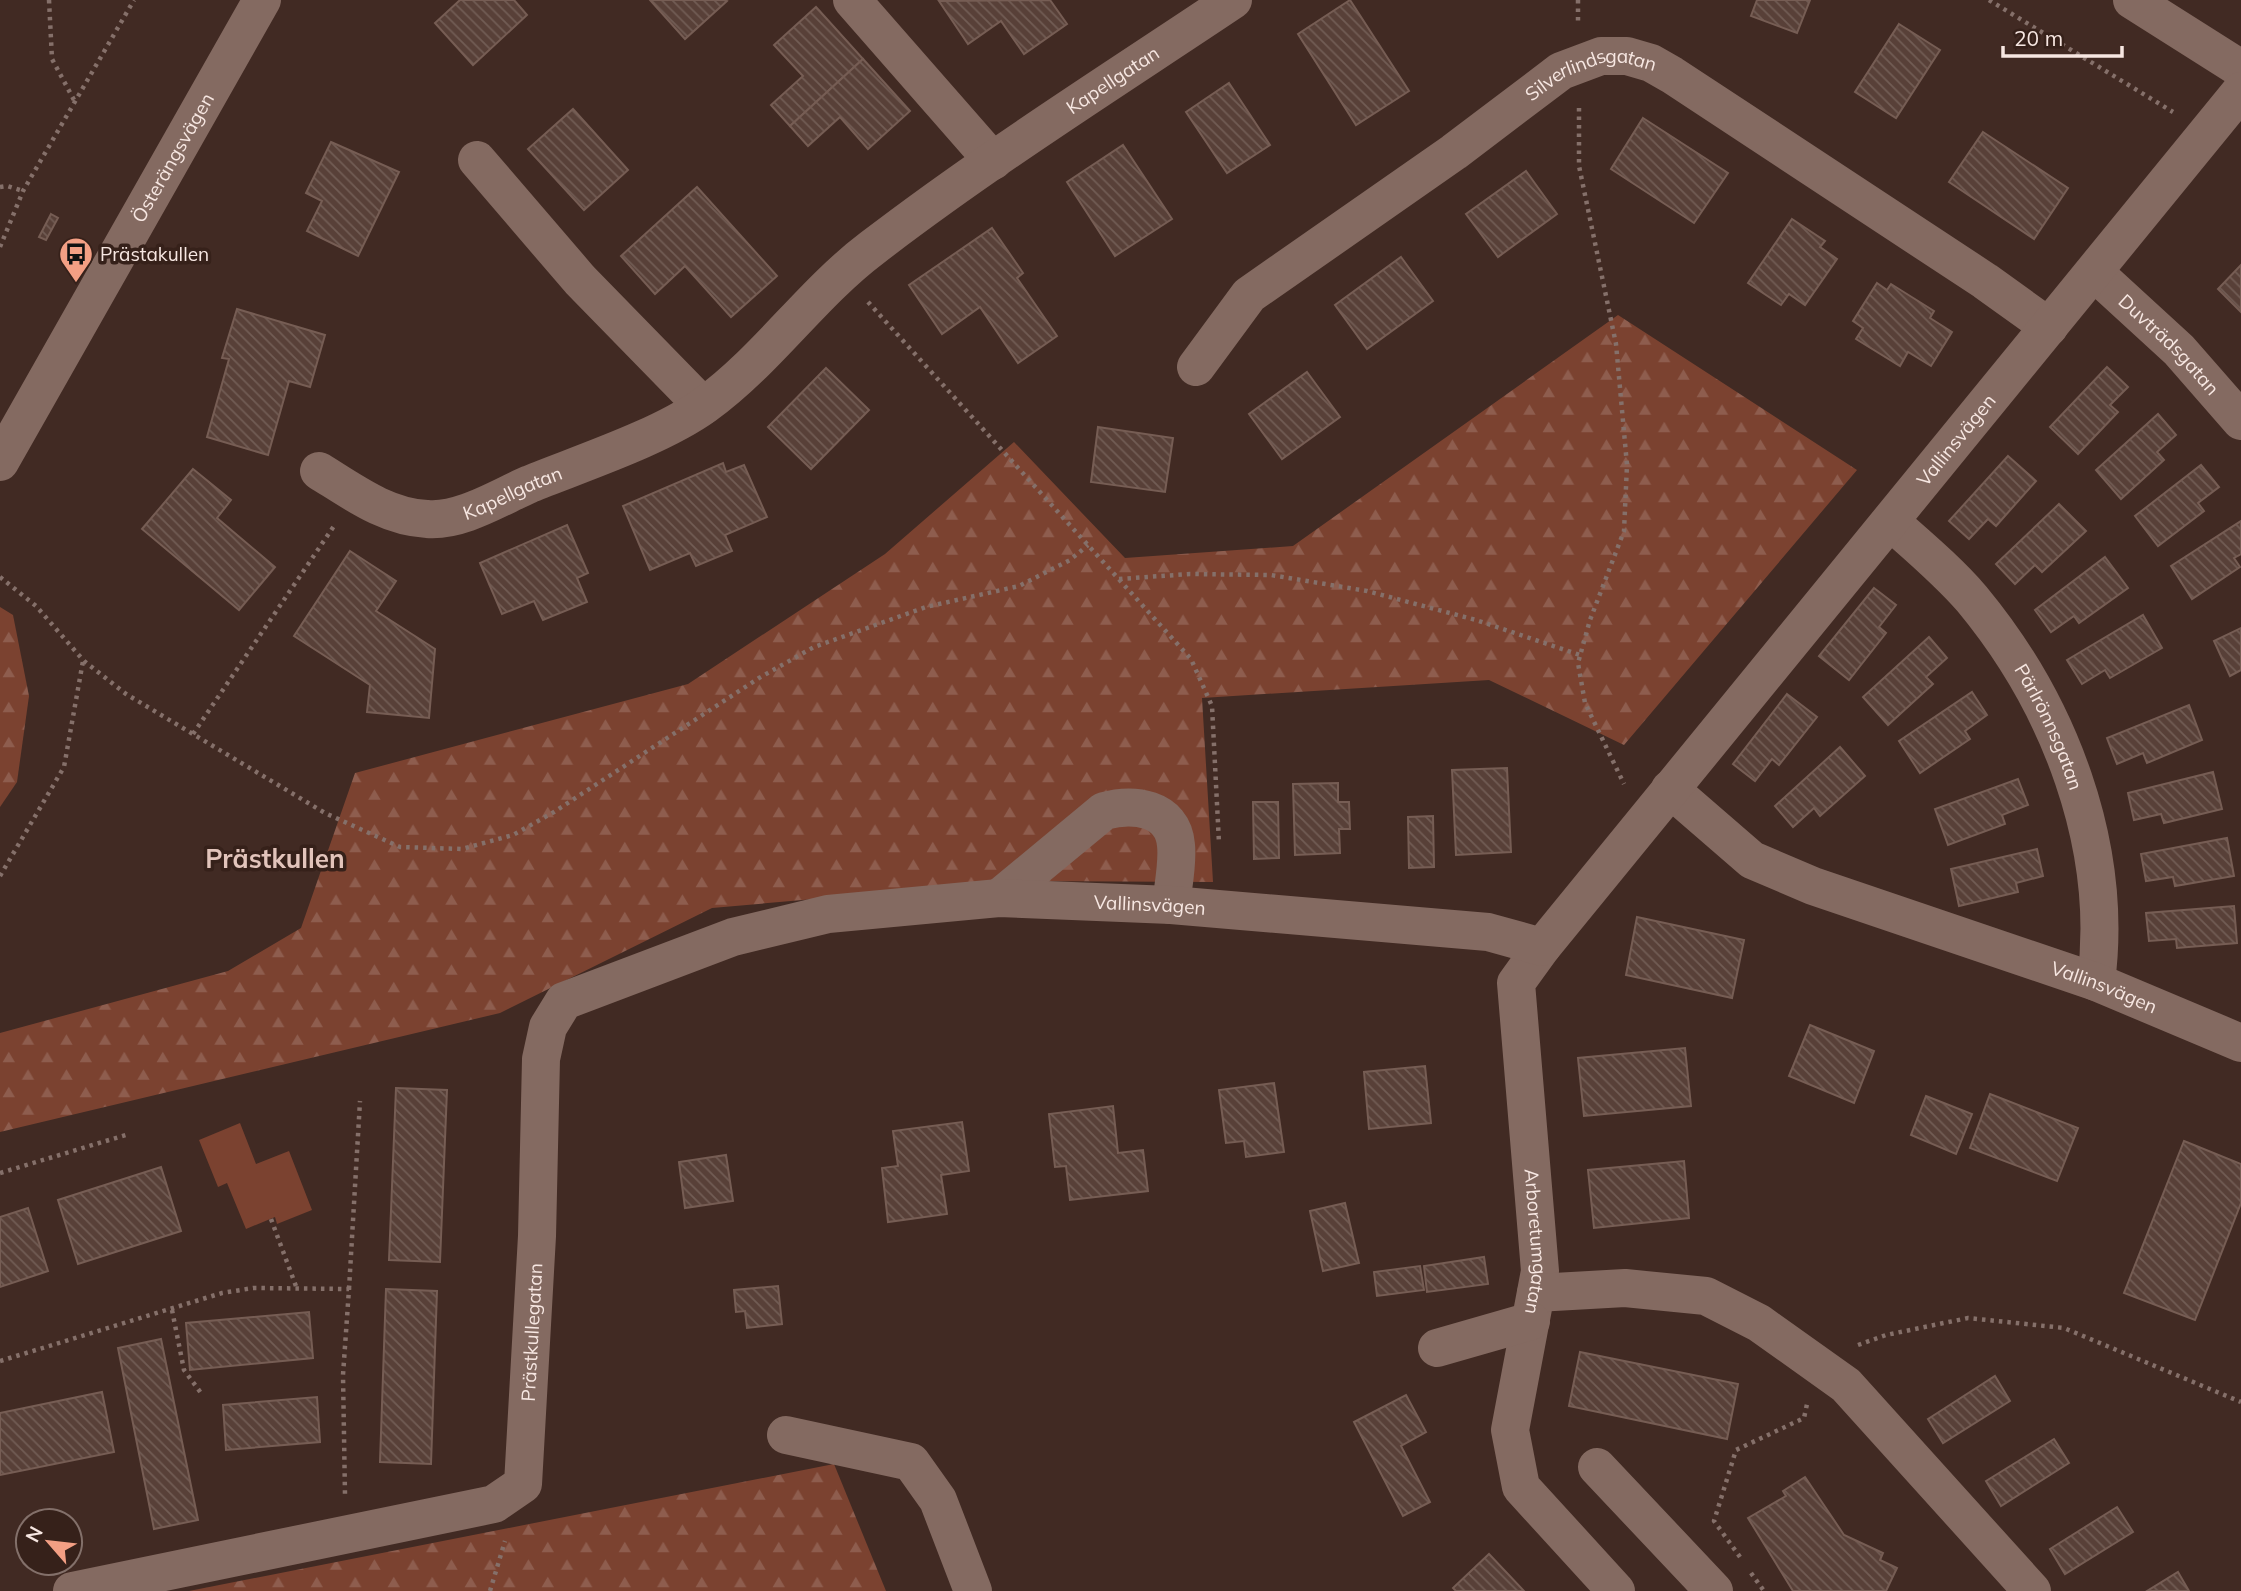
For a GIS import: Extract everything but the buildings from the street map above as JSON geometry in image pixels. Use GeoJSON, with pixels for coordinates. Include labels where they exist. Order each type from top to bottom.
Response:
{"type":"FeatureCollection","features":[{"type":"Feature","properties":{"kind":"street","name":"Österängsvägen"},"geometry":{"type":"LineString","coordinates":[[0,417],[240,0]]}},
{"type":"Feature","properties":{"kind":"street","name":"Österängsvägen"},"geometry":{"type":"LineString","coordinates":[[0,462],[262,0]]}},
{"type":"Feature","properties":{"kind":"street","name":"Kapellgatan"},"geometry":{"type":"LineString","coordinates":[[318,471],[397,514],[429,520],[455,515],[668,425],[704,406],[736,379],[840,274],[993,161],[1233,0]]}},
{"type":"Feature","properties":{"kind":"street"},"geometry":{"type":"LineString","coordinates":[[2132,0],[2241,69]]}},
{"type":"Feature","properties":{"kind":"street"},"geometry":{"type":"LineString","coordinates":[[871,7],[993,161]]}},
{"type":"Feature","properties":{"kind":"street","name":"Silverlindsgatan"},"geometry":{"type":"LineString","coordinates":[[1196,367],[1249,295],[1454,152],[1561,71],[1601,56],[1627,56],[1651,64],[1985,281],[2049,327]]}},
{"type":"Feature","properties":{"kind":"street","name":"Vallinsvägen"},"geometry":{"type":"LineString","coordinates":[[564,1001],[733,937],[828,914],[999,898],[1171,905],[1488,932],[1542,947],[2241,91]]}},
{"type":"Feature","properties":{"kind":"street"},"geometry":{"type":"LineString","coordinates":[[477,160],[580,280],[704,406]]}},
{"type":"Feature","properties":{"kind":"street","name":"Duvträdsgatan"},"geometry":{"type":"LineString","coordinates":[[2095,273],[2179,350],[2241,421]]}},
{"type":"Feature","properties":{"kind":"street","name":"Pärlrönnsgatan"},"geometry":{"type":"LineString","coordinates":[[1891,522],[1971,598],[2020,666],[2059,739],[2089,832],[2097,880],[2099,925],[2096,982]]}},
{"type":"Feature","properties":{"kind":"street","name":"Vallinsvägen"},"geometry":{"type":"LineString","coordinates":[[1670,789],[1752,860],[1813,886],[2096,982],[2241,1043]]}},
{"type":"Feature","properties":{"kind":"street"},"geometry":{"type":"LineString","coordinates":[[999,898],[1104,811],[1121,806],[1145,807],[1172,827],[1176,845],[1171,905]]}},
{"type":"Feature","properties":{"kind":"street","name":"Arboretumgatan"},"geometry":{"type":"LineString","coordinates":[[1542,947],[1516,983],[1540,1271],[1510,1430],[1521,1487],[1616,1591]]}},
{"type":"Feature","properties":{"kind":"street","name":"Prästkullegatan"},"geometry":{"type":"LineString","coordinates":[[72,1591],[494,1504],[523,1484],[537,1236],[541,1059],[548,1027],[564,1001]]}},
{"type":"Feature","properties":{"kind":"street"},"geometry":{"type":"LineString","coordinates":[[1437,1348],[1533,1307],[1625,1288],[1706,1296],[1759,1323],[1846,1385],[2032,1591]]}},
{"type":"Feature","properties":{"kind":"street"},"geometry":{"type":"LineString","coordinates":[[786,1435],[911,1462],[938,1500],[973,1591]]}},
{"type":"Feature","properties":{"kind":"street"},"geometry":{"type":"LineString","coordinates":[[1597,1468],[1714,1591]]}},
{"type":"Feature","properties":{"kind":"path"},"geometry":{"type":"LineString","coordinates":[[49,0],[52,59],[74,100]]}},
{"type":"Feature","properties":{"kind":"path"},"geometry":{"type":"LineString","coordinates":[[0,247],[23,191],[134,0]]}},
{"type":"Feature","properties":{"kind":"path"},"geometry":{"type":"LineString","coordinates":[[1578,0],[1580,166],[1616,344],[1627,464],[1624,531],[1577,663],[1585,703],[1624,785]]}},
{"type":"Feature","properties":{"kind":"path"},"geometry":{"type":"LineString","coordinates":[[1989,0],[2208,133]]}},
{"type":"Feature","properties":{"kind":"path"},"geometry":{"type":"LineString","coordinates":[[0,187],[7,186],[23,191]]}},
{"type":"Feature","properties":{"kind":"path"},"geometry":{"type":"LineString","coordinates":[[840,274],[908,342],[1191,659],[1212,706],[1216,737],[1219,845]]}},
{"type":"Feature","properties":{"kind":"path"},"geometry":{"type":"LineString","coordinates":[[193,734],[356,494]]}},
{"type":"Feature","properties":{"kind":"path"},"geometry":{"type":"LineString","coordinates":[[0,577],[36,606],[84,661],[126,694],[325,813],[400,847],[462,849],[513,835],[760,678],[814,647],[864,626],[926,607],[1019,586],[1070,560],[1088,545]]}},
{"type":"Feature","properties":{"kind":"path"},"geometry":{"type":"LineString","coordinates":[[1119,579],[1190,574],[1271,575],[1367,592],[1476,620],[1580,654]]}},
{"type":"Feature","properties":{"kind":"path"},"geometry":{"type":"LineString","coordinates":[[0,876],[64,767],[84,661]]}},
{"type":"Feature","properties":{"kind":"path"},"geometry":{"type":"LineString","coordinates":[[346,1534],[343,1375],[360,1101]]}},
{"type":"Feature","properties":{"kind":"path"},"geometry":{"type":"LineString","coordinates":[[0,1173],[130,1134]]}},
{"type":"Feature","properties":{"kind":"path"},"geometry":{"type":"LineString","coordinates":[[271,1219],[297,1289]]}},
{"type":"Feature","properties":{"kind":"path"},"geometry":{"type":"LineString","coordinates":[[0,1360],[222,1293],[253,1288],[349,1289]]}},
{"type":"Feature","properties":{"kind":"path"},"geometry":{"type":"LineString","coordinates":[[172,1310],[184,1370],[201,1393]]}},
{"type":"Feature","properties":{"kind":"path"},"geometry":{"type":"LineString","coordinates":[[1743,1561],[1714,1521],[1736,1450],[1804,1418],[1815,1361],[1886,1335],[1968,1318],[2064,1328],[2241,1402]]}},
{"type":"Feature","properties":{"kind":"path"},"geometry":{"type":"LineString","coordinates":[[1750,1571],[1764,1591]]}},
{"type":"Feature","properties":{"kind":"green space"},"geometry":{"type":"Polygon","coordinates":[[[1618,315],[1857,470],[1624,745],[1489,680],[1202,698],[1213,882],[1020,881],[712,908],[500,1013],[0,1132],[0,1033],[228,971],[301,928],[355,773],[688,684],[885,554],[1014,442],[1125,558],[1293,546],[1618,315]]]}},
{"type":"Feature","properties":{"kind":"green space"},"geometry":{"type":"Polygon","coordinates":[[[0,607],[13,615],[29,696],[17,782],[0,807],[0,607]]]}},
{"type":"Feature","properties":{"kind":"green space"},"geometry":{"type":"Polygon","coordinates":[[[240,1123],[256,1164],[289,1151],[312,1210],[277,1224],[275,1217],[246,1229],[227,1183],[218,1187],[199,1140],[240,1123]]]}},
{"type":"Feature","properties":{"kind":"green space"},"geometry":{"type":"Polygon","coordinates":[[[834,1464],[886,1591],[189,1591],[834,1464]]]}},
{"type":"Feature","properties":{"kind":"place","name":"Prästakullen"},"geometry":{"type":"Point","coordinates":[76,284]}},
{"type":"Feature","properties":{"kind":"district","name":"Prästkullen"},"geometry":{"type":"Point","coordinates":[275,858]}}]}
